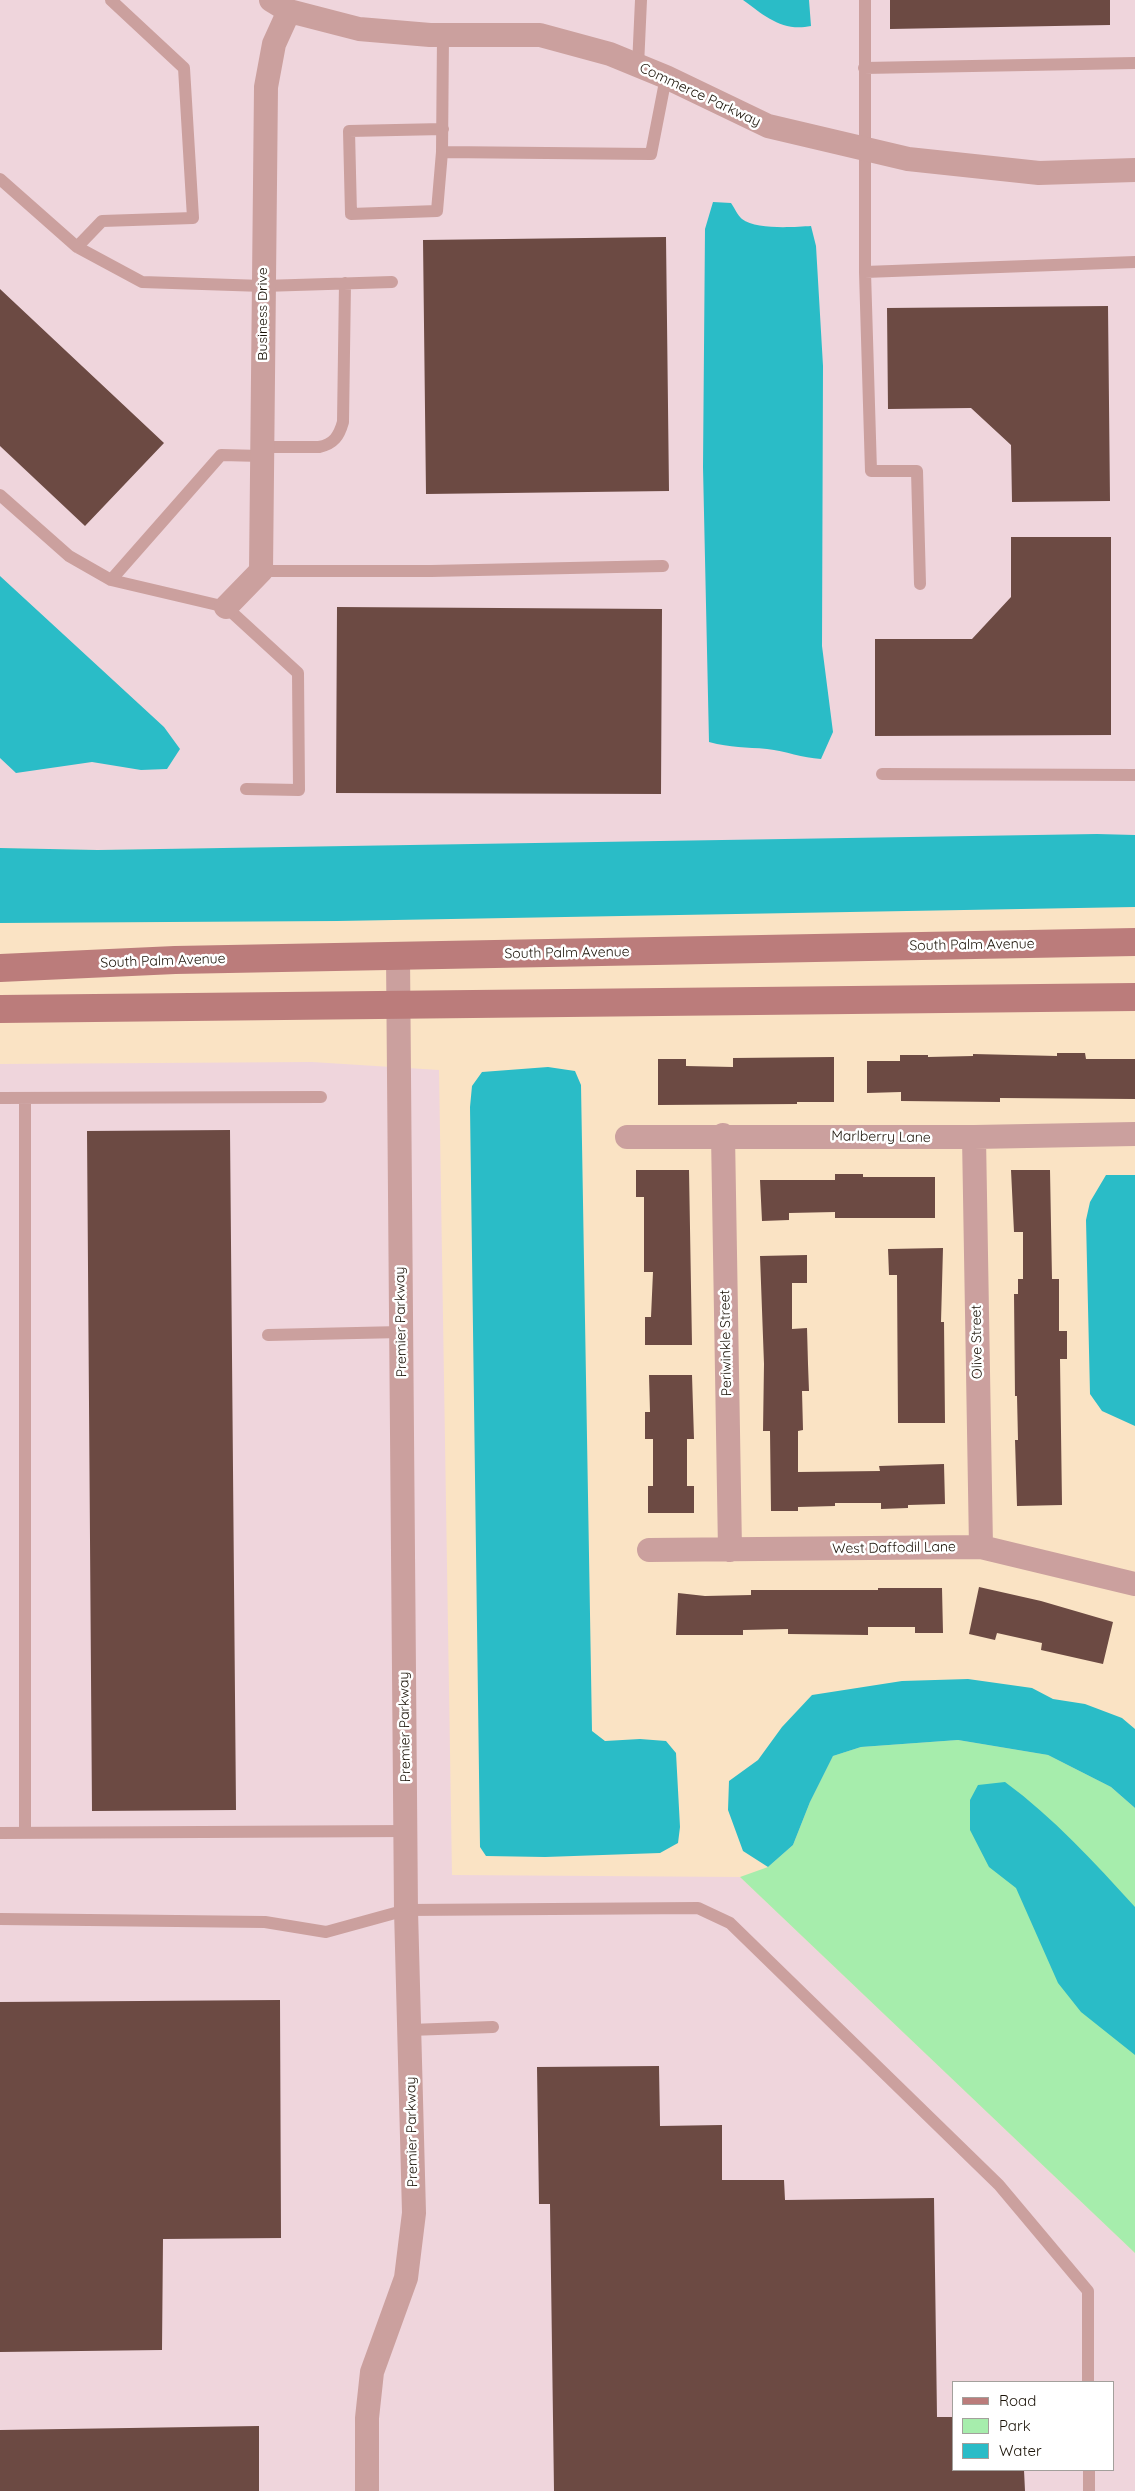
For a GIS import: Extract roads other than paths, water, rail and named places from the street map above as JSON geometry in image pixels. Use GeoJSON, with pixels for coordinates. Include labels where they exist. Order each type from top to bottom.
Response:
{"type":"FeatureCollection","features":[{"type":"Feature","properties":{"kind":"main road","name":"South Palm Avenue"},"geometry":{"type":"LineString","coordinates":[[0,968],[175,960],[1135,942]]}},
{"type":"Feature","properties":{"kind":"main road"},"geometry":{"type":"LineString","coordinates":[[0,1009],[1135,997]]}},
{"type":"Feature","properties":{"kind":"street","name":"Commerce Parkway"},"geometry":{"type":"LineString","coordinates":[[284,4],[359,29],[443,36],[540,35],[610,54],[666,77],[768,126],[908,159],[1039,173],[1135,170]]}},
{"type":"Feature","properties":{"kind":"street","name":"Business Drive"},"geometry":{"type":"LineString","coordinates":[[261,570],[266,87],[284,4]]}},
{"type":"Feature","properties":{"kind":"street"},"geometry":{"type":"LineString","coordinates":[[226,607],[261,570]]}},
{"type":"Feature","properties":{"kind":"street","name":"Premier Parkway"},"geometry":{"type":"LineString","coordinates":[[368,2491],[366,2418],[372,2372],[406,2278],[414,2213],[406,1910],[398,956]]}},
{"type":"Feature","properties":{"kind":"street","name":"Marlberry Lane"},"geometry":{"type":"LineString","coordinates":[[627,1136],[723,1135],[974,1138],[1135,1134]]}},
{"type":"Feature","properties":{"kind":"street","name":"Periwinkle Street"},"geometry":{"type":"LineString","coordinates":[[723,1135],[730,1550]]}},
{"type":"Feature","properties":{"kind":"street","name":"Olive Street"},"geometry":{"type":"LineString","coordinates":[[974,1138],[981,1547]]}},
{"type":"Feature","properties":{"kind":"street","name":"West Daffodil Lane"},"geometry":{"type":"LineString","coordinates":[[649,1550],[981,1547],[1135,1584]]}},
{"type":"Feature","properties":{"kind":"lane"},"geometry":{"type":"LineString","coordinates":[[77,247],[102,221],[192,218],[184,68],[111,0]]}},
{"type":"Feature","properties":{"kind":"lane"},"geometry":{"type":"LineString","coordinates":[[638,66],[641,0]]}},
{"type":"Feature","properties":{"kind":"lane"},"geometry":{"type":"LineString","coordinates":[[865,0],[865,272],[871,471],[917,471],[920,584]]}},
{"type":"Feature","properties":{"kind":"lane"},"geometry":{"type":"LineString","coordinates":[[442,129],[349,131],[351,214],[438,211],[442,152],[443,36]]}},
{"type":"Feature","properties":{"kind":"lane"},"geometry":{"type":"LineString","coordinates":[[864,68],[1135,63]]}},
{"type":"Feature","properties":{"kind":"lane"},"geometry":{"type":"LineString","coordinates":[[442,152],[651,154],[666,77]]}},
{"type":"Feature","properties":{"kind":"lane"},"geometry":{"type":"LineString","coordinates":[[0,179],[77,247],[142,282],[263,286],[392,282]]}},
{"type":"Feature","properties":{"kind":"lane"},"geometry":{"type":"LineString","coordinates":[[865,272],[1135,262]]}},
{"type":"Feature","properties":{"kind":"lane"},"geometry":{"type":"LineString","coordinates":[[111,580],[221,456],[319,447],[332,442],[341,431],[343,422],[345,283]]}},
{"type":"Feature","properties":{"kind":"lane"},"geometry":{"type":"LineString","coordinates":[[0,495],[69,556],[111,580],[226,607],[298,673],[300,790],[246,790]]}},
{"type":"Feature","properties":{"kind":"lane"},"geometry":{"type":"LineString","coordinates":[[261,570],[430,571],[663,566]]}},
{"type":"Feature","properties":{"kind":"lane"},"geometry":{"type":"LineString","coordinates":[[882,774],[1033,773],[1135,775]]}},
{"type":"Feature","properties":{"kind":"lane"},"geometry":{"type":"LineString","coordinates":[[0,1098],[321,1097]]}},
{"type":"Feature","properties":{"kind":"lane"},"geometry":{"type":"LineString","coordinates":[[25,1098],[25,1832]]}},
{"type":"Feature","properties":{"kind":"lane"},"geometry":{"type":"LineString","coordinates":[[268,1335],[401,1332]]}},
{"type":"Feature","properties":{"kind":"lane"},"geometry":{"type":"LineString","coordinates":[[0,1833],[406,1831]]}},
{"type":"Feature","properties":{"kind":"lane"},"geometry":{"type":"LineString","coordinates":[[0,1920],[264,1922],[326,1932],[406,1910],[698,1908],[730,1923],[999,2185],[1088,2291],[1088,2381]]}},
{"type":"Feature","properties":{"kind":"lane"},"geometry":{"type":"LineString","coordinates":[[410,2030],[493,2027]]}},
{"type":"Feature","properties":{"kind":"lane"},"geometry":{"type":"LineString","coordinates":[[1088,2471],[1089,2491]]}},
{"type":"Feature","properties":{"kind":"water"},"geometry":{"type":"Polygon","coordinates":[[[743,0],[809,0],[811,26],[791,27],[783,25],[767,17],[743,0]]]}},
{"type":"Feature","properties":{"kind":"water"},"geometry":{"type":"Polygon","coordinates":[[[713,202],[731,203],[742,219],[756,225],[775,227],[811,226],[816,246],[823,366],[822,646],[833,732],[821,759],[774,750],[709,742],[703,467],[705,229],[713,202]]]}},
{"type":"Feature","properties":{"kind":"water"},"geometry":{"type":"Polygon","coordinates":[[[0,576],[164,727],[180,749],[167,769],[141,770],[92,762],[16,773],[0,758],[0,576]]]}},
{"type":"Feature","properties":{"kind":"water"},"geometry":{"type":"Polygon","coordinates":[[[1097,834],[1135,835],[1135,907],[337,921],[0,923],[0,848],[98,850],[1097,834]]]}},
{"type":"Feature","properties":{"kind":"water"},"geometry":{"type":"Polygon","coordinates":[[[548,1067],[575,1071],[581,1085],[592,1731],[605,1741],[640,1739],[666,1741],[676,1753],[680,1827],[678,1843],[660,1853],[545,1857],[486,1856],[480,1847],[470,1107],[472,1086],[482,1072],[548,1067]]]}},
{"type":"Feature","properties":{"kind":"water"},"geometry":{"type":"Polygon","coordinates":[[[1106,1175],[1135,1175],[1135,1426],[1102,1411],[1090,1394],[1086,1220],[1090,1202],[1106,1175]]]}},
{"type":"Feature","properties":{"kind":"water"},"geometry":{"type":"Polygon","coordinates":[[[968,1679],[1032,1688],[1053,1699],[1085,1704],[1122,1718],[1135,1729],[1135,1808],[1111,1787],[1048,1755],[958,1740],[861,1747],[833,1756],[810,1802],[793,1845],[768,1867],[743,1851],[728,1810],[729,1781],[758,1760],[782,1727],[812,1695],[902,1681],[968,1679]]]}},
{"type":"Feature","properties":{"kind":"water"},"geometry":{"type":"Polygon","coordinates":[[[1005,1782],[1057,1826],[1089,1857],[1135,1907],[1135,2055],[1081,2012],[1058,1983],[1016,1888],[989,1867],[970,1830],[970,1800],[978,1785],[1005,1782]]]}}]}
